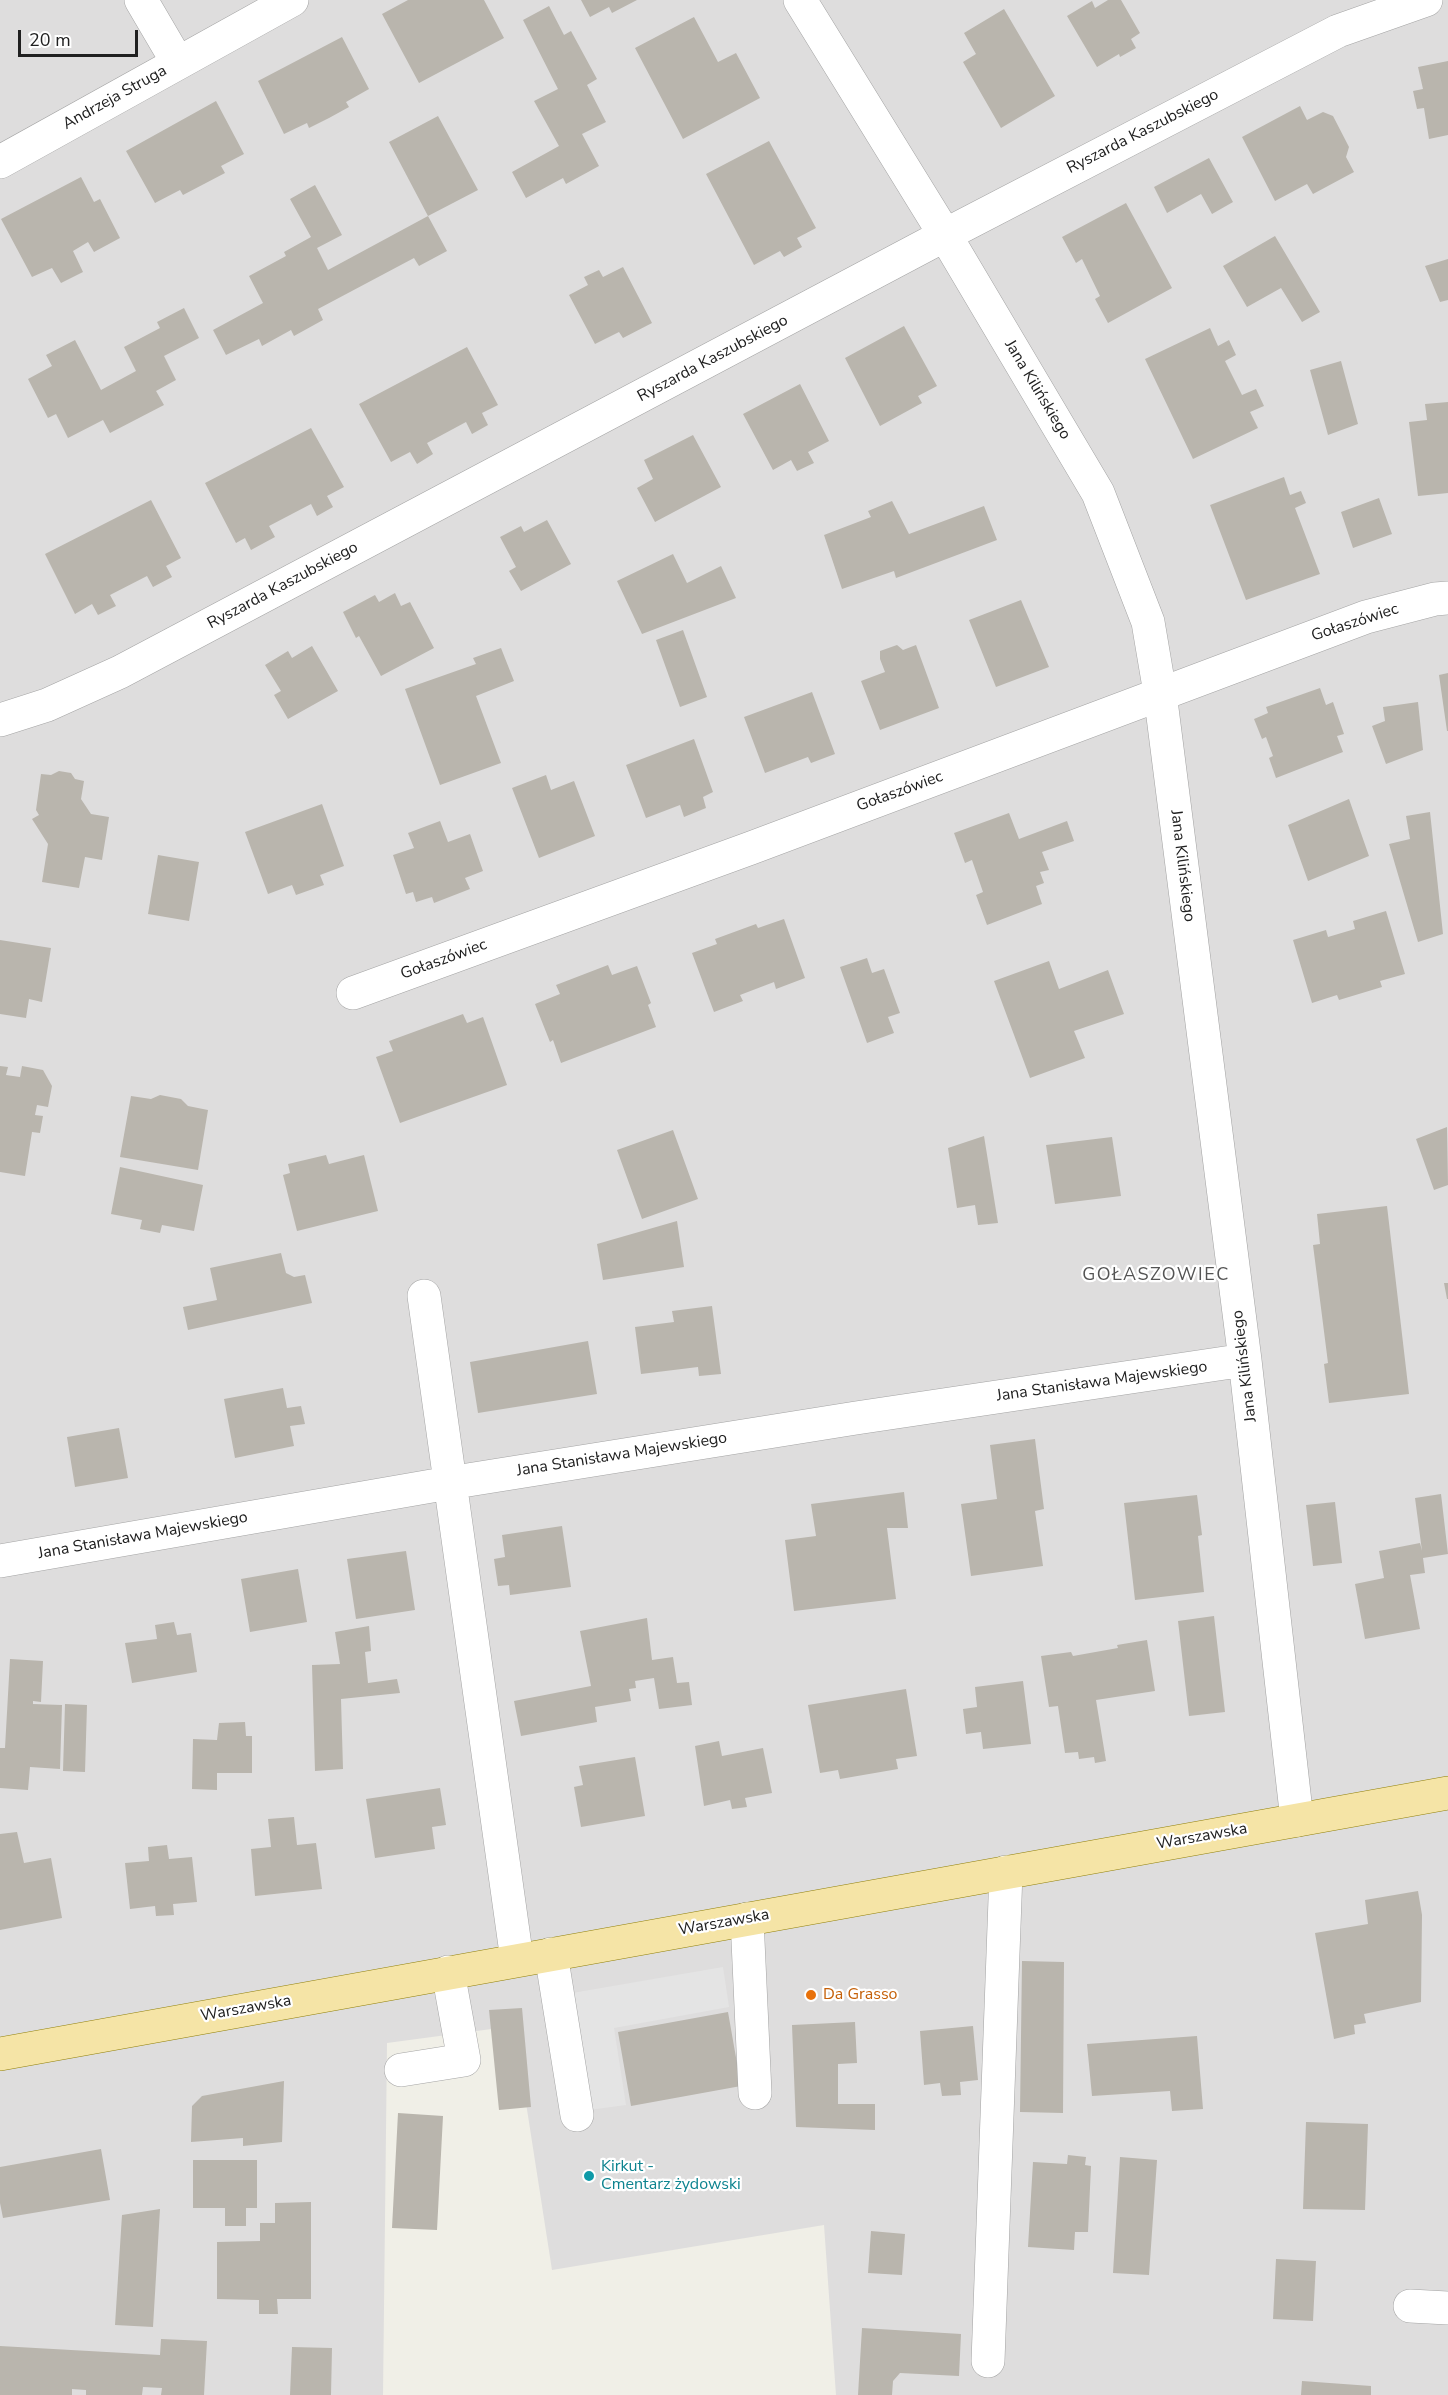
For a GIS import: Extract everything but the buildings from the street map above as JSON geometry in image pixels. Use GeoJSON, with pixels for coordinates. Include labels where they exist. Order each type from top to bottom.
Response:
{"type":"FeatureCollection","features":[{"type":"Feature","properties":{"kind":"main road","name":"Warszawska"},"geometry":{"type":"LineString","coordinates":[[0,2054],[1448,1793]]}},
{"type":"Feature","properties":{"kind":"street"},"geometry":{"type":"LineString","coordinates":[[141,0],[178,63]]}},
{"type":"Feature","properties":{"kind":"street","name":"Andrzeja Struga"},"geometry":{"type":"LineString","coordinates":[[0,162],[292,0]]}},
{"type":"Feature","properties":{"kind":"street","name":"Jana Kilińskiego"},"geometry":{"type":"LineString","coordinates":[[800,0],[945,236],[1098,493],[1148,622],[1160,693],[1245,1360],[1297,1820]]}},
{"type":"Feature","properties":{"kind":"street","name":"Ryszarda Kaszubskiego"},"geometry":{"type":"LineString","coordinates":[[0,720],[47,705],[120,672],[1338,31],[1426,0]]}},
{"type":"Feature","properties":{"kind":"street","name":"Gołaszówiec"},"geometry":{"type":"LineString","coordinates":[[353,993],[784,835],[1366,617],[1448,598]]}},
{"type":"Feature","properties":{"kind":"street"},"geometry":{"type":"LineString","coordinates":[[424,1296],[517,1960]]}},
{"type":"Feature","properties":{"kind":"street","name":"Jana Stanisława Majewskiego"},"geometry":{"type":"LineString","coordinates":[[0,1561],[449,1482],[1245,1360]]}},
{"type":"Feature","properties":{"kind":"street"},"geometry":{"type":"LineString","coordinates":[[988,2361],[1006,1872]]}},
{"type":"Feature","properties":{"kind":"street"},"geometry":{"type":"LineString","coordinates":[[747,1919],[755,2093]]}},
{"type":"Feature","properties":{"kind":"street"},"geometry":{"type":"LineString","coordinates":[[551,1954],[577,2115]]}},
{"type":"Feature","properties":{"kind":"street"},"geometry":{"type":"LineString","coordinates":[[401,2070],[464,2060],[448,1972]]}},
{"type":"Feature","properties":{"kind":"street"},"geometry":{"type":"LineString","coordinates":[[1410,2306],[1448,2308]]}},
{"type":"Feature","properties":{"kind":"shaded area"},"geometry":{"type":"Polygon","coordinates":[[[0,0],[1448,0],[1448,2395],[836,2395],[824,2225],[552,2270],[514,2026],[387,2043],[383,2395],[0,2395],[0,0]]]}},
{"type":"Feature","properties":{"kind":"shaded area"},"geometry":{"type":"Polygon","coordinates":[[[723,1967],[729,2007],[614,2028],[626,2105],[574,2112],[555,1996],[723,1967]]]}},
{"type":"Feature","properties":{"kind":"place","name":"Da Grasso"},"geometry":{"type":"Point","coordinates":[811,1995]}},
{"type":"Feature","properties":{"kind":"place","name":"Kirkut - Cmentarz żydowski"},"geometry":{"type":"Point","coordinates":[589,2176]}},
{"type":"Feature","properties":{"kind":"district","name":"GOŁASZOWIEC"},"geometry":{"type":"Point","coordinates":[1156,1276]}}]}
